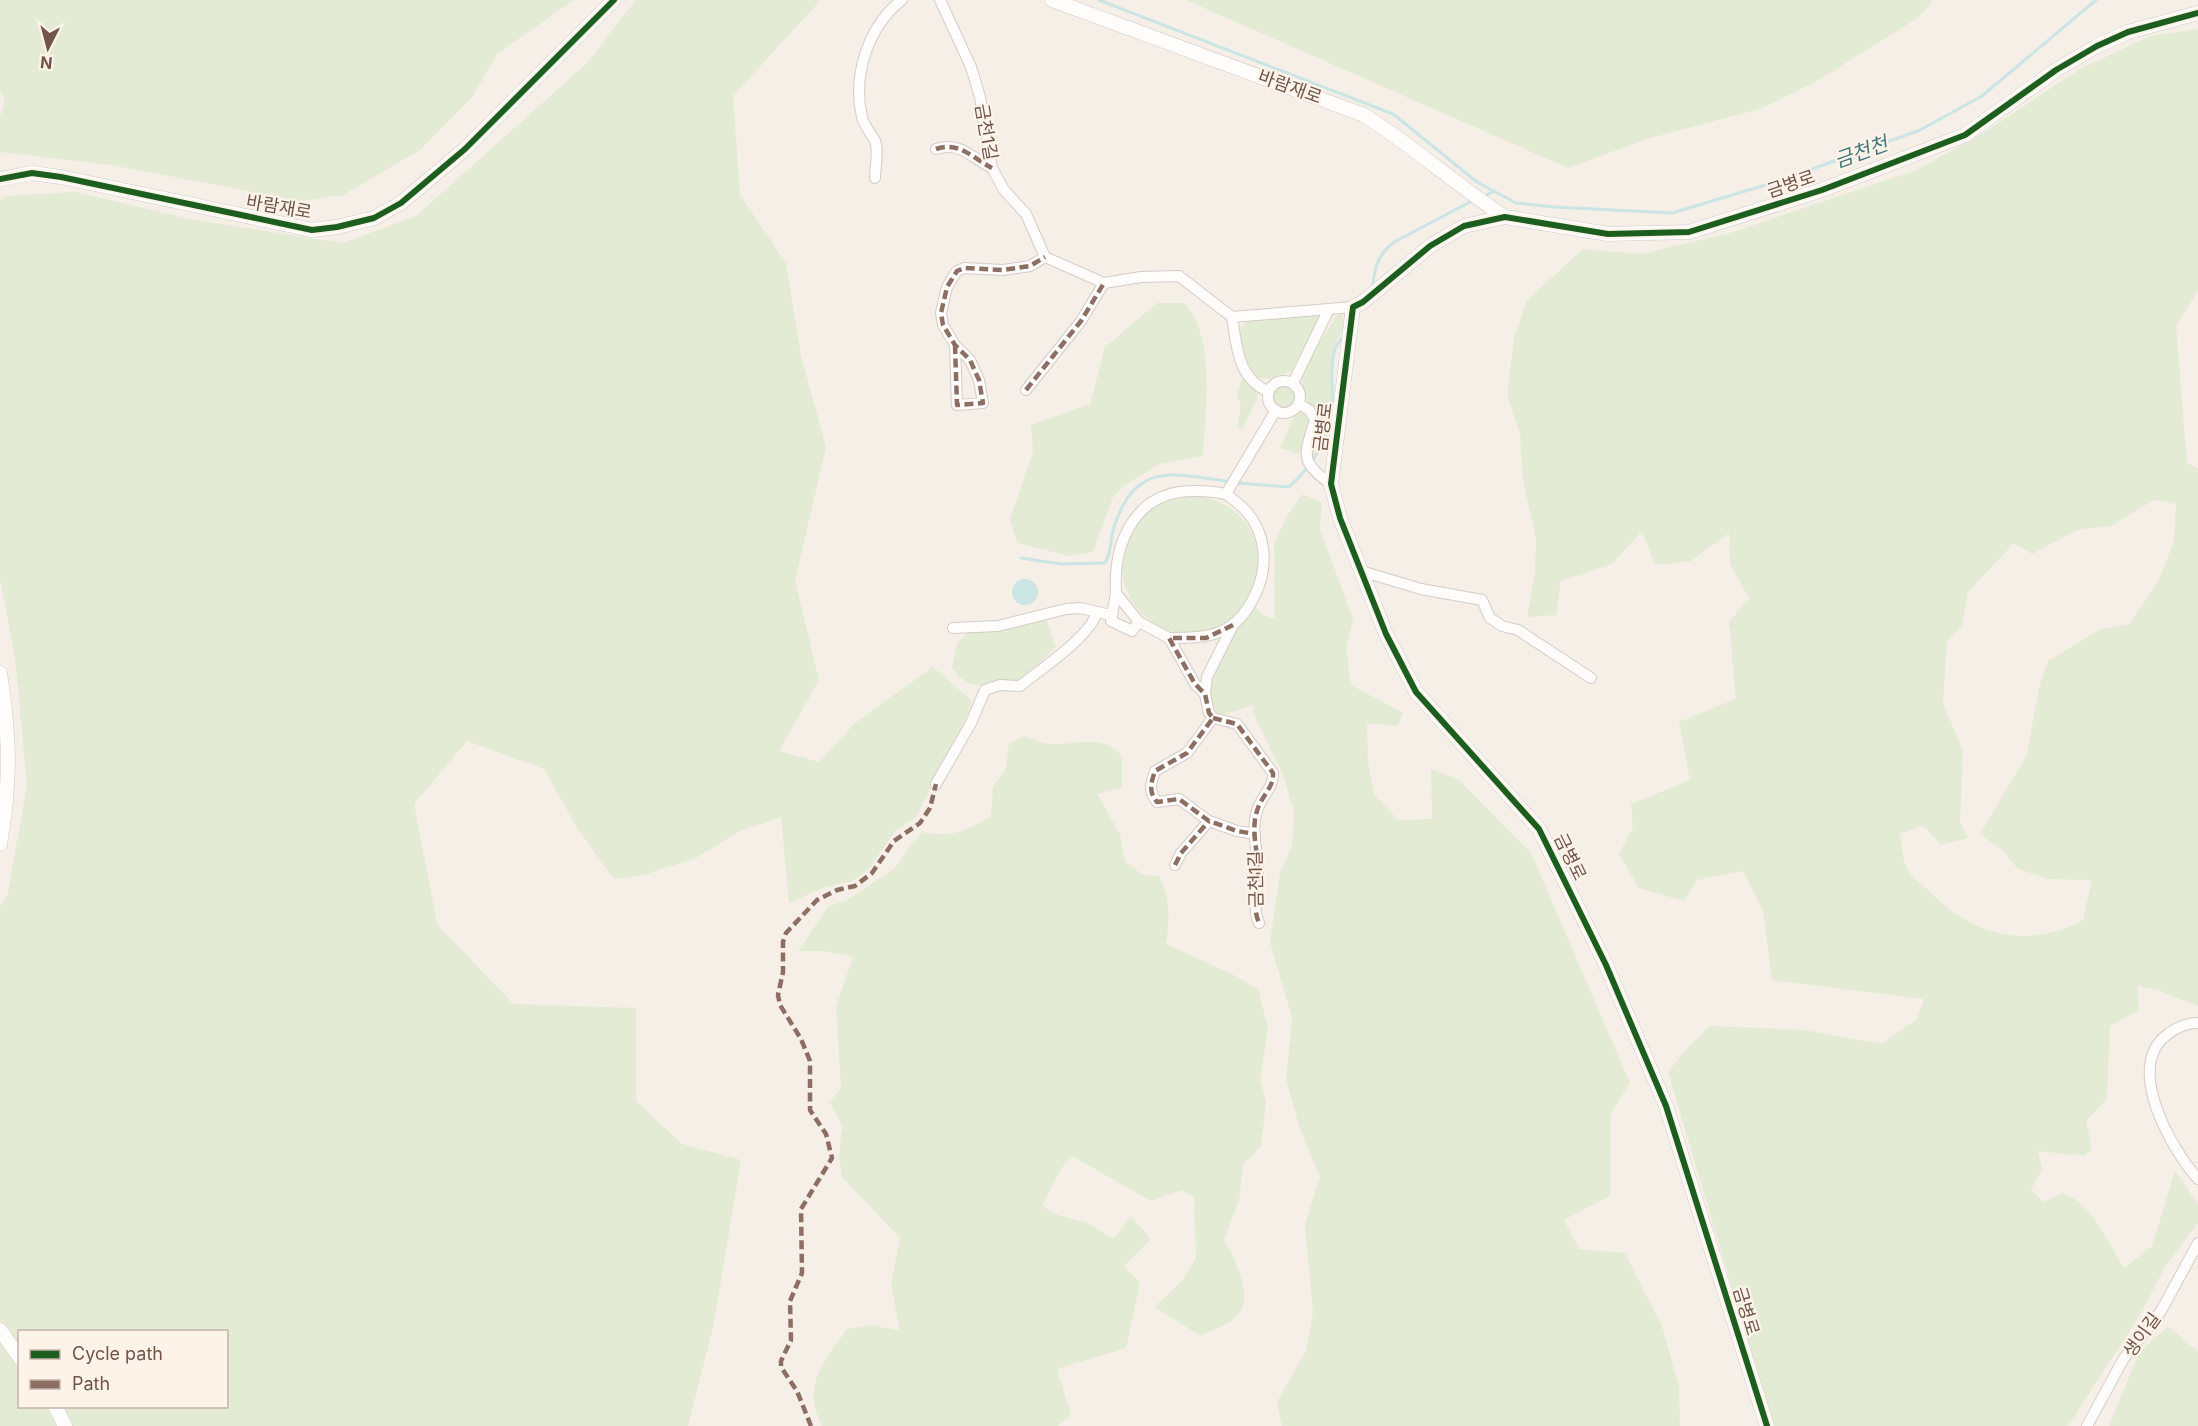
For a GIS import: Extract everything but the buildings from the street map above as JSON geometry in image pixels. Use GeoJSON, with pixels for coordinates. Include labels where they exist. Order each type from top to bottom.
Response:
{"type":"FeatureCollection","features":[{"type":"Feature","properties":{"kind":"street","name":"바람재로"},"geometry":{"type":"LineString","coordinates":[[0,179],[32,173],[61,177],[312,230],[358,223],[374,218],[401,203],[427,183],[465,149],[614,0]]}},
{"type":"Feature","properties":{"kind":"street"},"geometry":{"type":"LineString","coordinates":[[874,178],[877,143],[862,116],[860,81],[869,42],[884,18],[902,0]]}},
{"type":"Feature","properties":{"kind":"street","name":"금천1길"},"geometry":{"type":"LineString","coordinates":[[940,0],[971,67],[980,97],[992,168],[1004,190],[1026,214],[1045,257]]}},
{"type":"Feature","properties":{"kind":"street","name":"바람재로"},"geometry":{"type":"LineString","coordinates":[[1052,0],[1364,115],[1393,133],[1505,217]]}},
{"type":"Feature","properties":{"kind":"street","name":"금병로"},"geometry":{"type":"LineString","coordinates":[[1767,1426],[1666,1106],[1606,965],[1539,829],[1416,692],[1386,634],[1340,518],[1332,484],[1358,304],[1379,290],[1450,232],[1464,226],[1505,217],[1608,234],[1689,232],[1712,227],[1822,190],[1965,135],[2056,70],[2097,46],[2128,32],[2198,13]]}},
{"type":"Feature","properties":{"kind":"street"},"geometry":{"type":"LineString","coordinates":[[936,149],[946,145],[964,149],[992,168]]}},
{"type":"Feature","properties":{"kind":"street"},"geometry":{"type":"LineString","coordinates":[[955,345],[957,405],[983,404],[980,380],[970,360],[955,345],[943,325],[941,313],[947,287],[957,271],[974,267],[1003,270],[1030,266],[1045,257],[1104,283],[1141,277],[1179,276],[1232,317],[1329,309],[1358,304]]}},
{"type":"Feature","properties":{"kind":"street"},"geometry":{"type":"LineString","coordinates":[[1026,390],[1082,321],[1104,283]]}},
{"type":"Feature","properties":{"kind":"street"},"geometry":{"type":"LineString","coordinates":[[1293,383],[1329,309]]}},
{"type":"Feature","properties":{"kind":"street"},"geometry":{"type":"LineString","coordinates":[[1232,317],[1240,366],[1258,387],[1269,392]]}},
{"type":"Feature","properties":{"kind":"street"},"geometry":{"type":"LineString","coordinates":[[1269,392],[1279,382],[1293,383],[1299,390],[1299,404]]}},
{"type":"Feature","properties":{"kind":"street"},"geometry":{"type":"LineString","coordinates":[[1269,392],[1270,402],[1276,410],[1286,412],[1299,404]]}},
{"type":"Feature","properties":{"kind":"street"},"geometry":{"type":"LineString","coordinates":[[1299,404],[1309,410],[1315,420],[1305,449],[1310,466],[1332,484]]}},
{"type":"Feature","properties":{"kind":"street"},"geometry":{"type":"LineString","coordinates":[[1228,491],[1276,410]]}},
{"type":"Feature","properties":{"kind":"street"},"geometry":{"type":"LineString","coordinates":[[1116,593],[1139,622],[1169,638],[1206,638],[1233,625],[1248,611],[1258,589],[1264,550],[1257,525],[1247,512],[1228,491],[1171,493],[1158,497],[1146,506],[1125,534],[1116,569],[1116,593],[1111,621],[1117,626],[1132,631],[1139,622]]}},
{"type":"Feature","properties":{"kind":"street"},"geometry":{"type":"LineString","coordinates":[[1361,571],[1421,590],[1476,599],[1490,618],[1502,626],[1518,630],[1591,678]]}},
{"type":"Feature","properties":{"kind":"street"},"geometry":{"type":"LineString","coordinates":[[953,628],[998,626],[1066,609],[1080,608],[1112,615]]}},
{"type":"Feature","properties":{"kind":"street"},"geometry":{"type":"LineString","coordinates":[[936,784],[971,723],[985,690],[1000,685],[1020,686],[1095,622],[1097,612]]}},
{"type":"Feature","properties":{"kind":"street"},"geometry":{"type":"LineString","coordinates":[[1212,718],[1205,694],[1207,677],[1233,625]]}},
{"type":"Feature","properties":{"kind":"street"},"geometry":{"type":"LineString","coordinates":[[1169,638],[1196,684],[1205,694]]}},
{"type":"Feature","properties":{"kind":"street"},"geometry":{"type":"LineString","coordinates":[[0,673],[10,756],[7,802],[0,844]]}},
{"type":"Feature","properties":{"kind":"street","name":"금천1길"},"geometry":{"type":"LineString","coordinates":[[1255,834],[1237,831],[1209,821],[1179,799],[1157,802],[1152,795],[1150,784],[1155,771],[1187,753],[1212,718],[1237,724],[1273,773],[1271,787],[1257,808],[1255,834],[1258,866],[1255,914],[1259,923]]}},
{"type":"Feature","properties":{"kind":"street"},"geometry":{"type":"LineString","coordinates":[[1175,865],[1181,853],[1209,821]]}},
{"type":"Feature","properties":{"kind":"street"},"geometry":{"type":"LineString","coordinates":[[2198,1023],[2182,1025],[2164,1036],[2154,1052],[2150,1073],[2152,1091],[2170,1142],[2198,1179]]}},
{"type":"Feature","properties":{"kind":"street","name":"생이길"},"geometry":{"type":"LineString","coordinates":[[2086,1426],[2124,1358],[2161,1311],[2198,1244]]}},
{"type":"Feature","properties":{"kind":"street"},"geometry":{"type":"LineString","coordinates":[[0,1330],[18,1355]]}},
{"type":"Feature","properties":{"kind":"street"},"geometry":{"type":"LineString","coordinates":[[56,1408],[65,1426]]}},
{"type":"Feature","properties":{"kind":"green space"},"geometry":{"type":"Polygon","coordinates":[[[0,0],[574,0],[497,54],[473,96],[420,150],[343,195],[300,201],[111,165],[0,152],[0,118],[5,100],[0,91],[0,0]]]}},
{"type":"Feature","properties":{"kind":"green space"},"geometry":{"type":"Polygon","coordinates":[[[636,0],[821,0],[733,96],[740,195],[786,263],[801,356],[826,447],[795,581],[819,680],[779,751],[819,762],[855,723],[933,667],[972,701],[966,718],[916,817],[895,831],[869,869],[852,881],[825,887],[789,903],[781,817],[738,832],[696,858],[647,874],[614,879],[578,829],[544,769],[467,741],[414,804],[437,924],[513,1004],[636,1008],[636,1101],[682,1144],[741,1160],[714,1323],[688,1426],[0,1426],[0,907],[8,893],[27,785],[15,658],[0,579],[0,201],[5,196],[76,192],[194,220],[343,243],[416,216],[586,64],[636,0]]]}},
{"type":"Feature","properties":{"kind":"green space"},"geometry":{"type":"Polygon","coordinates":[[[1186,0],[1933,0],[1918,18],[1815,82],[1760,109],[1647,139],[1568,168],[1186,0]]]}},
{"type":"Feature","properties":{"kind":"green space"},"geometry":{"type":"Polygon","coordinates":[[[2198,29],[2198,291],[2176,326],[2187,463],[2198,469],[2198,1006],[2160,991],[2138,986],[2139,1010],[2110,1026],[2107,1099],[2086,1121],[2092,1149],[2084,1156],[2038,1151],[2042,1169],[2031,1190],[2044,1202],[2062,1193],[2082,1205],[2098,1224],[2124,1268],[2152,1246],[2175,1171],[2198,1204],[2198,1223],[2165,1267],[2140,1315],[2068,1426],[1773,1426],[1668,1072],[1685,1050],[1710,1026],[1804,1030],[1881,1044],[1917,1019],[1924,999],[1772,980],[1763,911],[1743,871],[1697,880],[1684,901],[1639,888],[1619,854],[1633,827],[1631,804],[1690,780],[1679,722],[1736,699],[1729,622],[1749,598],[1730,564],[1729,533],[1691,561],[1655,565],[1642,531],[1612,564],[1561,581],[1556,615],[1527,617],[1535,574],[1536,539],[1522,475],[1520,434],[1507,395],[1514,338],[1527,300],[1583,249],[1641,254],[1730,233],[1917,170],[1988,130],[2080,69],[2150,36],[2198,29]],[[2154,500],[2111,526],[2077,530],[2032,554],[2014,543],[1968,592],[1962,626],[1947,641],[1943,703],[1963,751],[1960,822],[1968,838],[1941,845],[1923,825],[1900,834],[1904,862],[1912,876],[1945,905],[1981,927],[2001,934],[2041,935],[2083,920],[2092,880],[2048,879],[2018,869],[2000,848],[1980,834],[2027,755],[2039,687],[2048,661],[2101,629],[2129,624],[2159,580],[2174,541],[2176,504],[2154,500]]]}},
{"type":"Feature","properties":{"kind":"green space"},"geometry":{"type":"Polygon","coordinates":[[[1157,303],[1184,303],[1194,317],[1201,334],[1206,375],[1203,456],[1159,464],[1125,485],[1113,497],[1093,552],[1070,556],[1017,543],[1010,519],[1033,452],[1031,425],[1090,404],[1105,347],[1157,303]]]}},
{"type":"Feature","properties":{"kind":"green space"},"geometry":{"type":"Polygon","coordinates":[[[1338,313],[1342,313],[1345,326],[1335,344],[1330,411],[1312,460],[1307,454],[1317,426],[1304,392],[1301,373],[1338,313]]]}},
{"type":"Feature","properties":{"kind":"green space"},"geometry":{"type":"Polygon","coordinates":[[[1317,315],[1319,320],[1292,370],[1269,378],[1259,378],[1251,373],[1243,356],[1239,337],[1240,329],[1247,321],[1317,315]]]}},
{"type":"Feature","properties":{"kind":"green space"},"geometry":{"type":"Polygon","coordinates":[[[1242,378],[1257,391],[1258,397],[1242,429],[1237,426],[1241,406],[1237,394],[1242,378]]]}},
{"type":"Feature","properties":{"kind":"green space"},"geometry":{"type":"Polygon","coordinates":[[[1284,385],[1293,388],[1296,397],[1293,406],[1284,409],[1275,406],[1272,397],[1275,388],[1284,385]]]}},
{"type":"Feature","properties":{"kind":"green space"},"geometry":{"type":"Polygon","coordinates":[[[1300,411],[1311,420],[1301,454],[1280,448],[1295,414],[1300,411]]]}},
{"type":"Feature","properties":{"kind":"green space"},"geometry":{"type":"Polygon","coordinates":[[[1303,494],[1322,503],[1320,529],[1353,619],[1346,649],[1351,685],[1403,713],[1398,726],[1367,723],[1368,762],[1374,794],[1398,820],[1432,819],[1431,769],[1459,780],[1531,853],[1630,1083],[1611,1113],[1610,1196],[1564,1220],[1579,1249],[1625,1253],[1662,1326],[1679,1387],[1680,1426],[1282,1426],[1277,1402],[1306,1351],[1313,1314],[1305,1224],[1320,1177],[1299,1126],[1286,1079],[1292,1018],[1270,942],[1280,873],[1292,846],[1294,812],[1283,775],[1252,710],[1255,705],[1218,716],[1214,709],[1209,684],[1221,656],[1255,606],[1261,614],[1275,619],[1274,544],[1287,516],[1303,494]]]}},
{"type":"Feature","properties":{"kind":"green space"},"geometry":{"type":"Polygon","coordinates":[[[1191,496],[1217,501],[1240,516],[1255,539],[1260,565],[1255,591],[1240,614],[1217,629],[1191,634],[1165,629],[1142,614],[1127,591],[1122,565],[1127,539],[1142,516],[1165,501],[1191,496]]]}},
{"type":"Feature","properties":{"kind":"green space"},"geometry":{"type":"Polygon","coordinates":[[[1046,618],[1056,647],[1019,681],[984,686],[970,684],[959,677],[952,668],[957,643],[969,632],[1046,618]]]}},
{"type":"Feature","properties":{"kind":"green space"},"geometry":{"type":"Polygon","coordinates":[[[1024,736],[1049,744],[1098,742],[1114,749],[1122,756],[1122,788],[1097,794],[1120,834],[1125,862],[1143,875],[1159,876],[1168,909],[1166,944],[1238,977],[1258,990],[1268,1028],[1260,1081],[1266,1102],[1261,1146],[1243,1165],[1239,1200],[1224,1240],[1241,1277],[1244,1298],[1242,1307],[1231,1321],[1201,1336],[1154,1307],[1183,1280],[1196,1258],[1194,1197],[1182,1190],[1151,1201],[1072,1156],[1060,1170],[1042,1206],[1058,1215],[1088,1223],[1113,1239],[1131,1216],[1151,1239],[1124,1266],[1140,1283],[1126,1348],[1057,1369],[1071,1415],[1058,1426],[822,1426],[814,1398],[818,1374],[830,1352],[847,1329],[871,1325],[900,1331],[891,1284],[900,1238],[842,1177],[839,1157],[842,1125],[830,1103],[841,1088],[836,1006],[853,957],[824,951],[798,951],[829,906],[847,900],[895,868],[911,844],[923,832],[950,834],[959,832],[991,816],[993,787],[1006,768],[1009,744],[1024,736]]]}},
{"type":"Feature","properties":{"kind":"green space"},"geometry":{"type":"Polygon","coordinates":[[[2168,1326],[2198,1352],[2198,1426],[2109,1426],[2139,1353],[2168,1326]]]}},
{"type":"Feature","properties":{"kind":"water"},"geometry":{"type":"Polygon","coordinates":[[[1025,579],[1034,583],[1038,592],[1034,601],[1025,605],[1016,601],[1012,592],[1016,583],[1025,579]]]}},
{"type":"Feature","properties":{"kind":"waterway","name":"금천천"},"geometry":{"type":"LineString","coordinates":[[1099,0],[1393,114],[1477,182],[1516,203],[1672,213],[1779,181],[1920,130],[1982,96],[2096,0]]}},
{"type":"Feature","properties":{"kind":"waterway"},"geometry":{"type":"LineString","coordinates":[[1486,195],[1494,191]]}},
{"type":"Feature","properties":{"kind":"waterway"},"geometry":{"type":"LineString","coordinates":[[1373,284],[1379,260],[1394,242],[1470,202]]}},
{"type":"Feature","properties":{"kind":"waterway"},"geometry":{"type":"LineString","coordinates":[[1237,483],[1289,487],[1312,462],[1322,444],[1328,424],[1332,403],[1333,355],[1341,339]]}},
{"type":"Feature","properties":{"kind":"waterway"},"geometry":{"type":"LineString","coordinates":[[1021,558],[1061,564],[1105,563],[1109,555],[1114,527],[1123,506],[1133,491],[1145,481],[1159,476],[1174,475],[1231,482]]}},
{"type":"Feature","properties":{"kind":"marked path"},"geometry":{"type":"LineString","coordinates":[[936,149],[944,147],[959,149],[992,168]]}},
{"type":"Feature","properties":{"kind":"marked path"},"geometry":{"type":"LineString","coordinates":[[955,345],[957,405],[983,403],[979,380],[970,360],[955,345],[943,325],[941,313],[947,287],[957,271],[964,268],[1003,270],[1030,266],[1045,257]]}},
{"type":"Feature","properties":{"kind":"marked path"},"geometry":{"type":"LineString","coordinates":[[1026,390],[1081,321],[1104,283]]}},
{"type":"Feature","properties":{"kind":"marked path"},"geometry":{"type":"LineString","coordinates":[[1233,625],[1206,638],[1169,638],[1195,684],[1205,694],[1209,713],[1213,718],[1187,753],[1155,771],[1151,791],[1157,802],[1179,799],[1209,821],[1237,831],[1255,834]]}},
{"type":"Feature","properties":{"kind":"marked path"},"geometry":{"type":"LineString","coordinates":[[1213,718],[1237,724],[1273,773],[1271,783],[1259,806],[1254,825],[1258,867],[1255,902],[1259,923]]}},
{"type":"Feature","properties":{"kind":"marked path"},"geometry":{"type":"LineString","coordinates":[[811,1426],[797,1391],[781,1367],[781,1361],[791,1340],[790,1301],[802,1273],[801,1209],[832,1158],[826,1134],[810,1110],[810,1061],[801,1039],[780,1005],[778,995],[783,972],[783,942],[786,933],[817,900],[837,890],[855,886],[872,873],[894,841],[920,823],[930,808],[936,784]]}},
{"type":"Feature","properties":{"kind":"marked path"},"geometry":{"type":"LineString","coordinates":[[1175,865],[1181,853],[1209,821]]}},
{"type":"Feature","properties":{"kind":"cycle path"},"geometry":{"type":"LineString","coordinates":[[0,179],[32,173],[61,177],[312,230],[337,227],[374,218],[401,203],[465,149],[614,0]]}},
{"type":"Feature","properties":{"kind":"cycle path"},"geometry":{"type":"LineString","coordinates":[[1767,1426],[1666,1106],[1606,965],[1539,829],[1416,692],[1386,634],[1340,518],[1331,484],[1353,307],[1363,302],[1430,246],[1464,226],[1505,217],[1608,234],[1689,232],[1822,190],[1965,135],[2056,70],[2097,46],[2128,32],[2198,13]]}}]}
